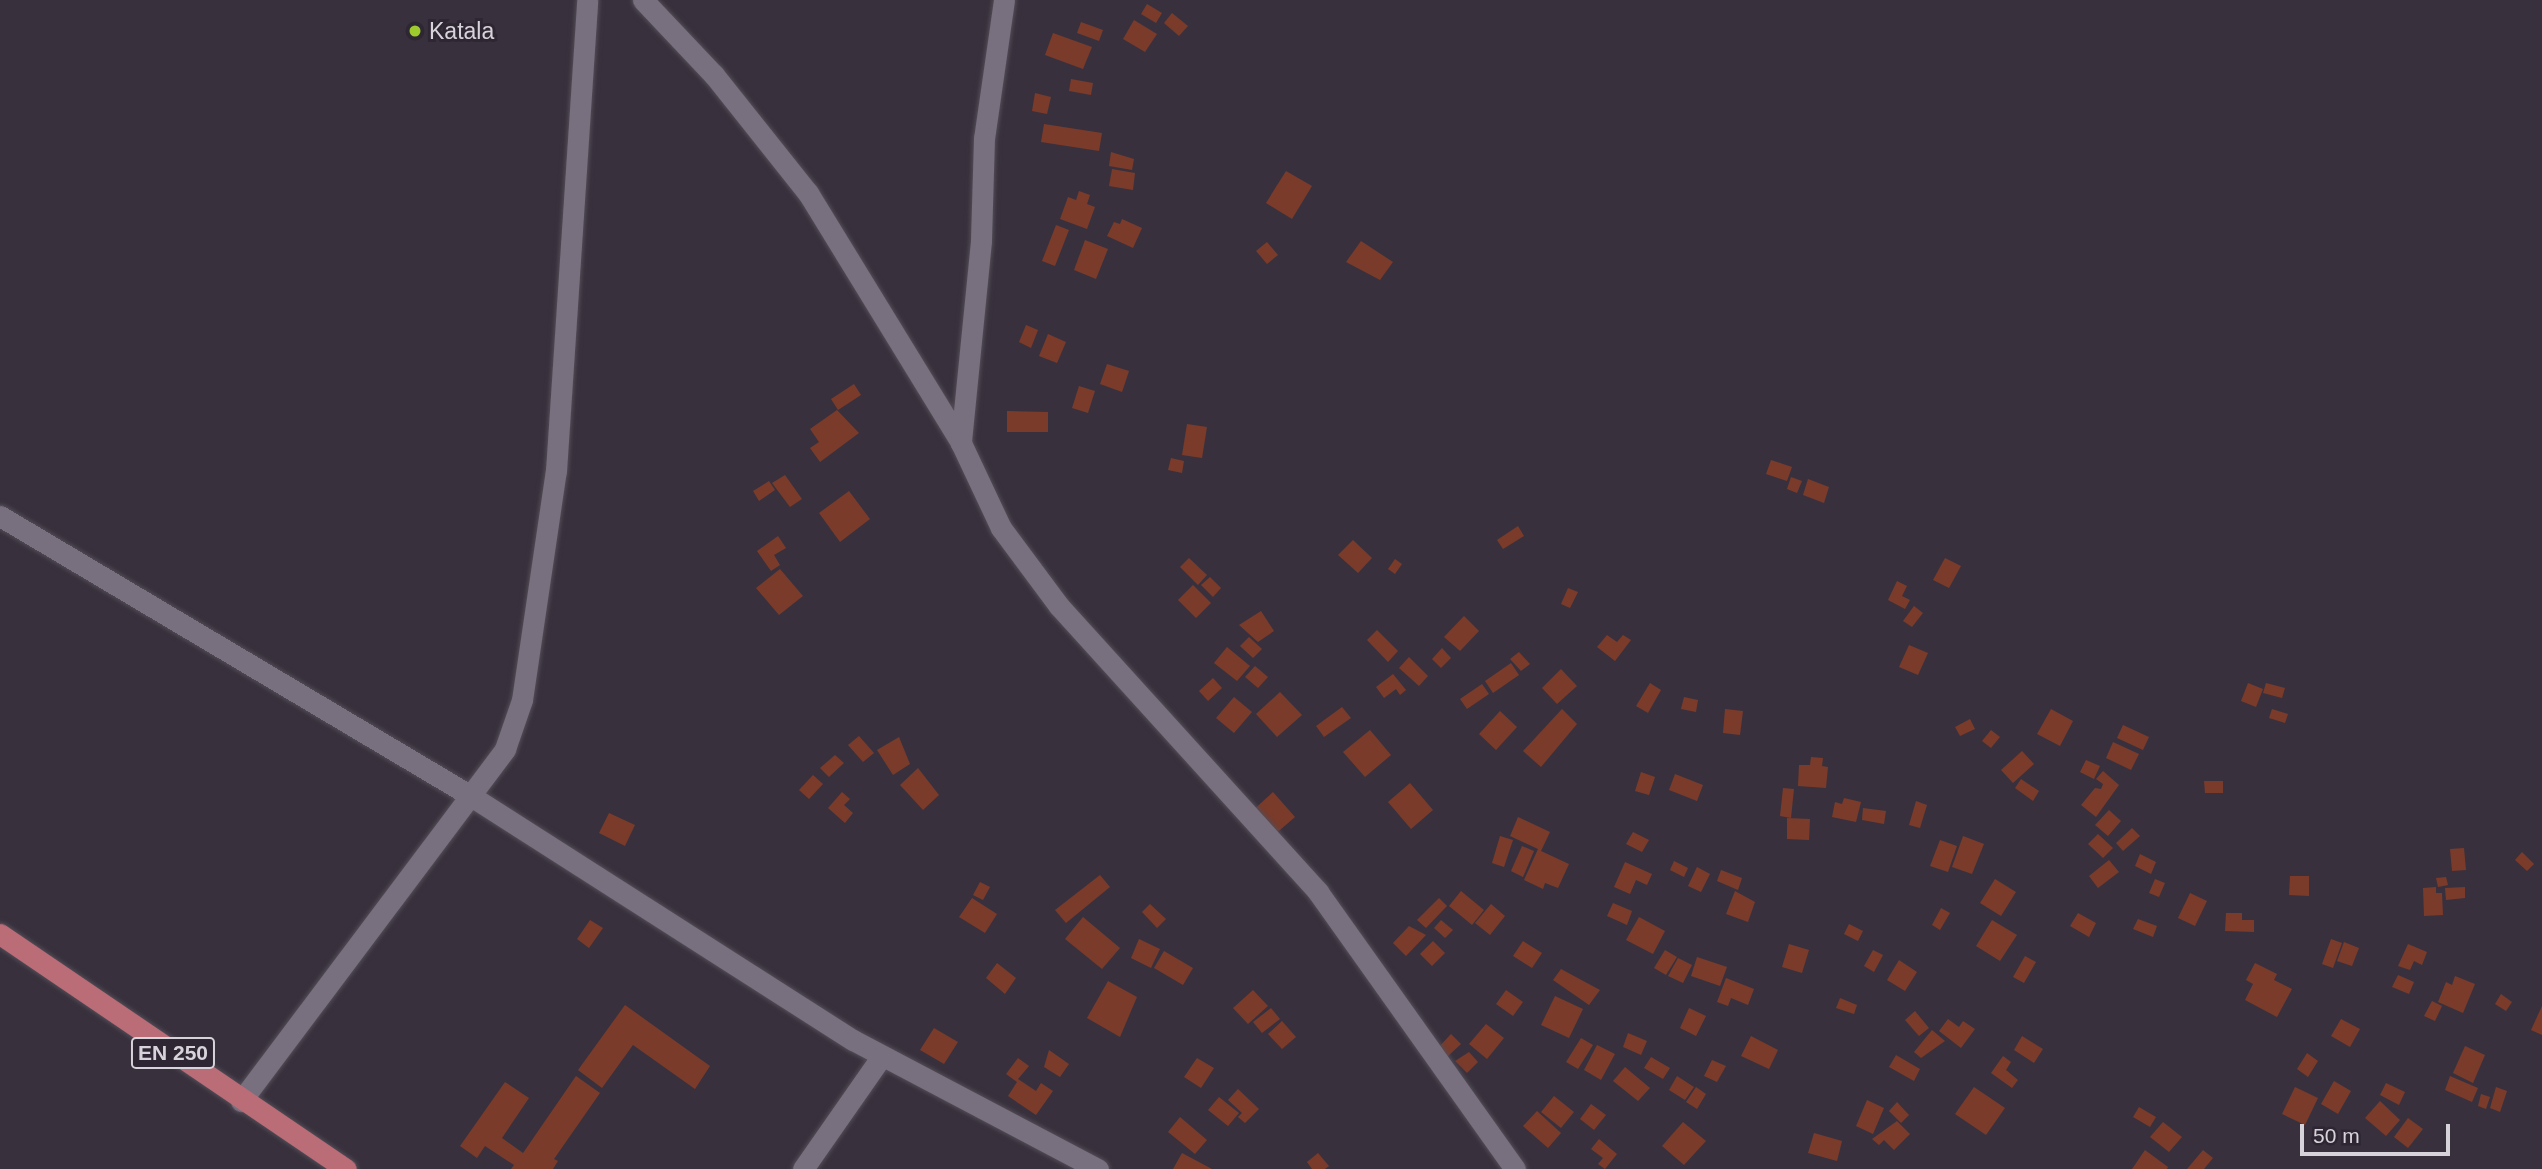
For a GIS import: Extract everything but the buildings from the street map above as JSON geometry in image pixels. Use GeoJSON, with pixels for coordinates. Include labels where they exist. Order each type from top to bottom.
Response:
{"type":"FeatureCollection","features":[{"type":"Feature","properties":{"kind":"main road","name":"EN 250"},"geometry":{"type":"LineString","coordinates":[[0,934],[241,1101],[346,1169]]}},
{"type":"Feature","properties":{"kind":"street"},"geometry":{"type":"LineString","coordinates":[[241,1101],[505,749],[522,700],[532,648],[556,471],[587,0]]}},
{"type":"Feature","properties":{"kind":"street"},"geometry":{"type":"LineString","coordinates":[[643,0],[714,75],[808,193],[961,443],[1001,528],[1059,606],[1318,892],[1515,1169]]}},
{"type":"Feature","properties":{"kind":"street"},"geometry":{"type":"LineString","coordinates":[[961,443],[981,241],[984,138],[1004,0]]}},
{"type":"Feature","properties":{"kind":"street"},"geometry":{"type":"LineString","coordinates":[[0,516],[471,796],[881,1057],[1098,1169]]}},
{"type":"Feature","properties":{"kind":"street"},"geometry":{"type":"LineString","coordinates":[[803,1169],[881,1057]]}},
{"type":"Feature","properties":{"kind":"place","name":"Katala"},"geometry":{"type":"Point","coordinates":[415,31]}}]}
